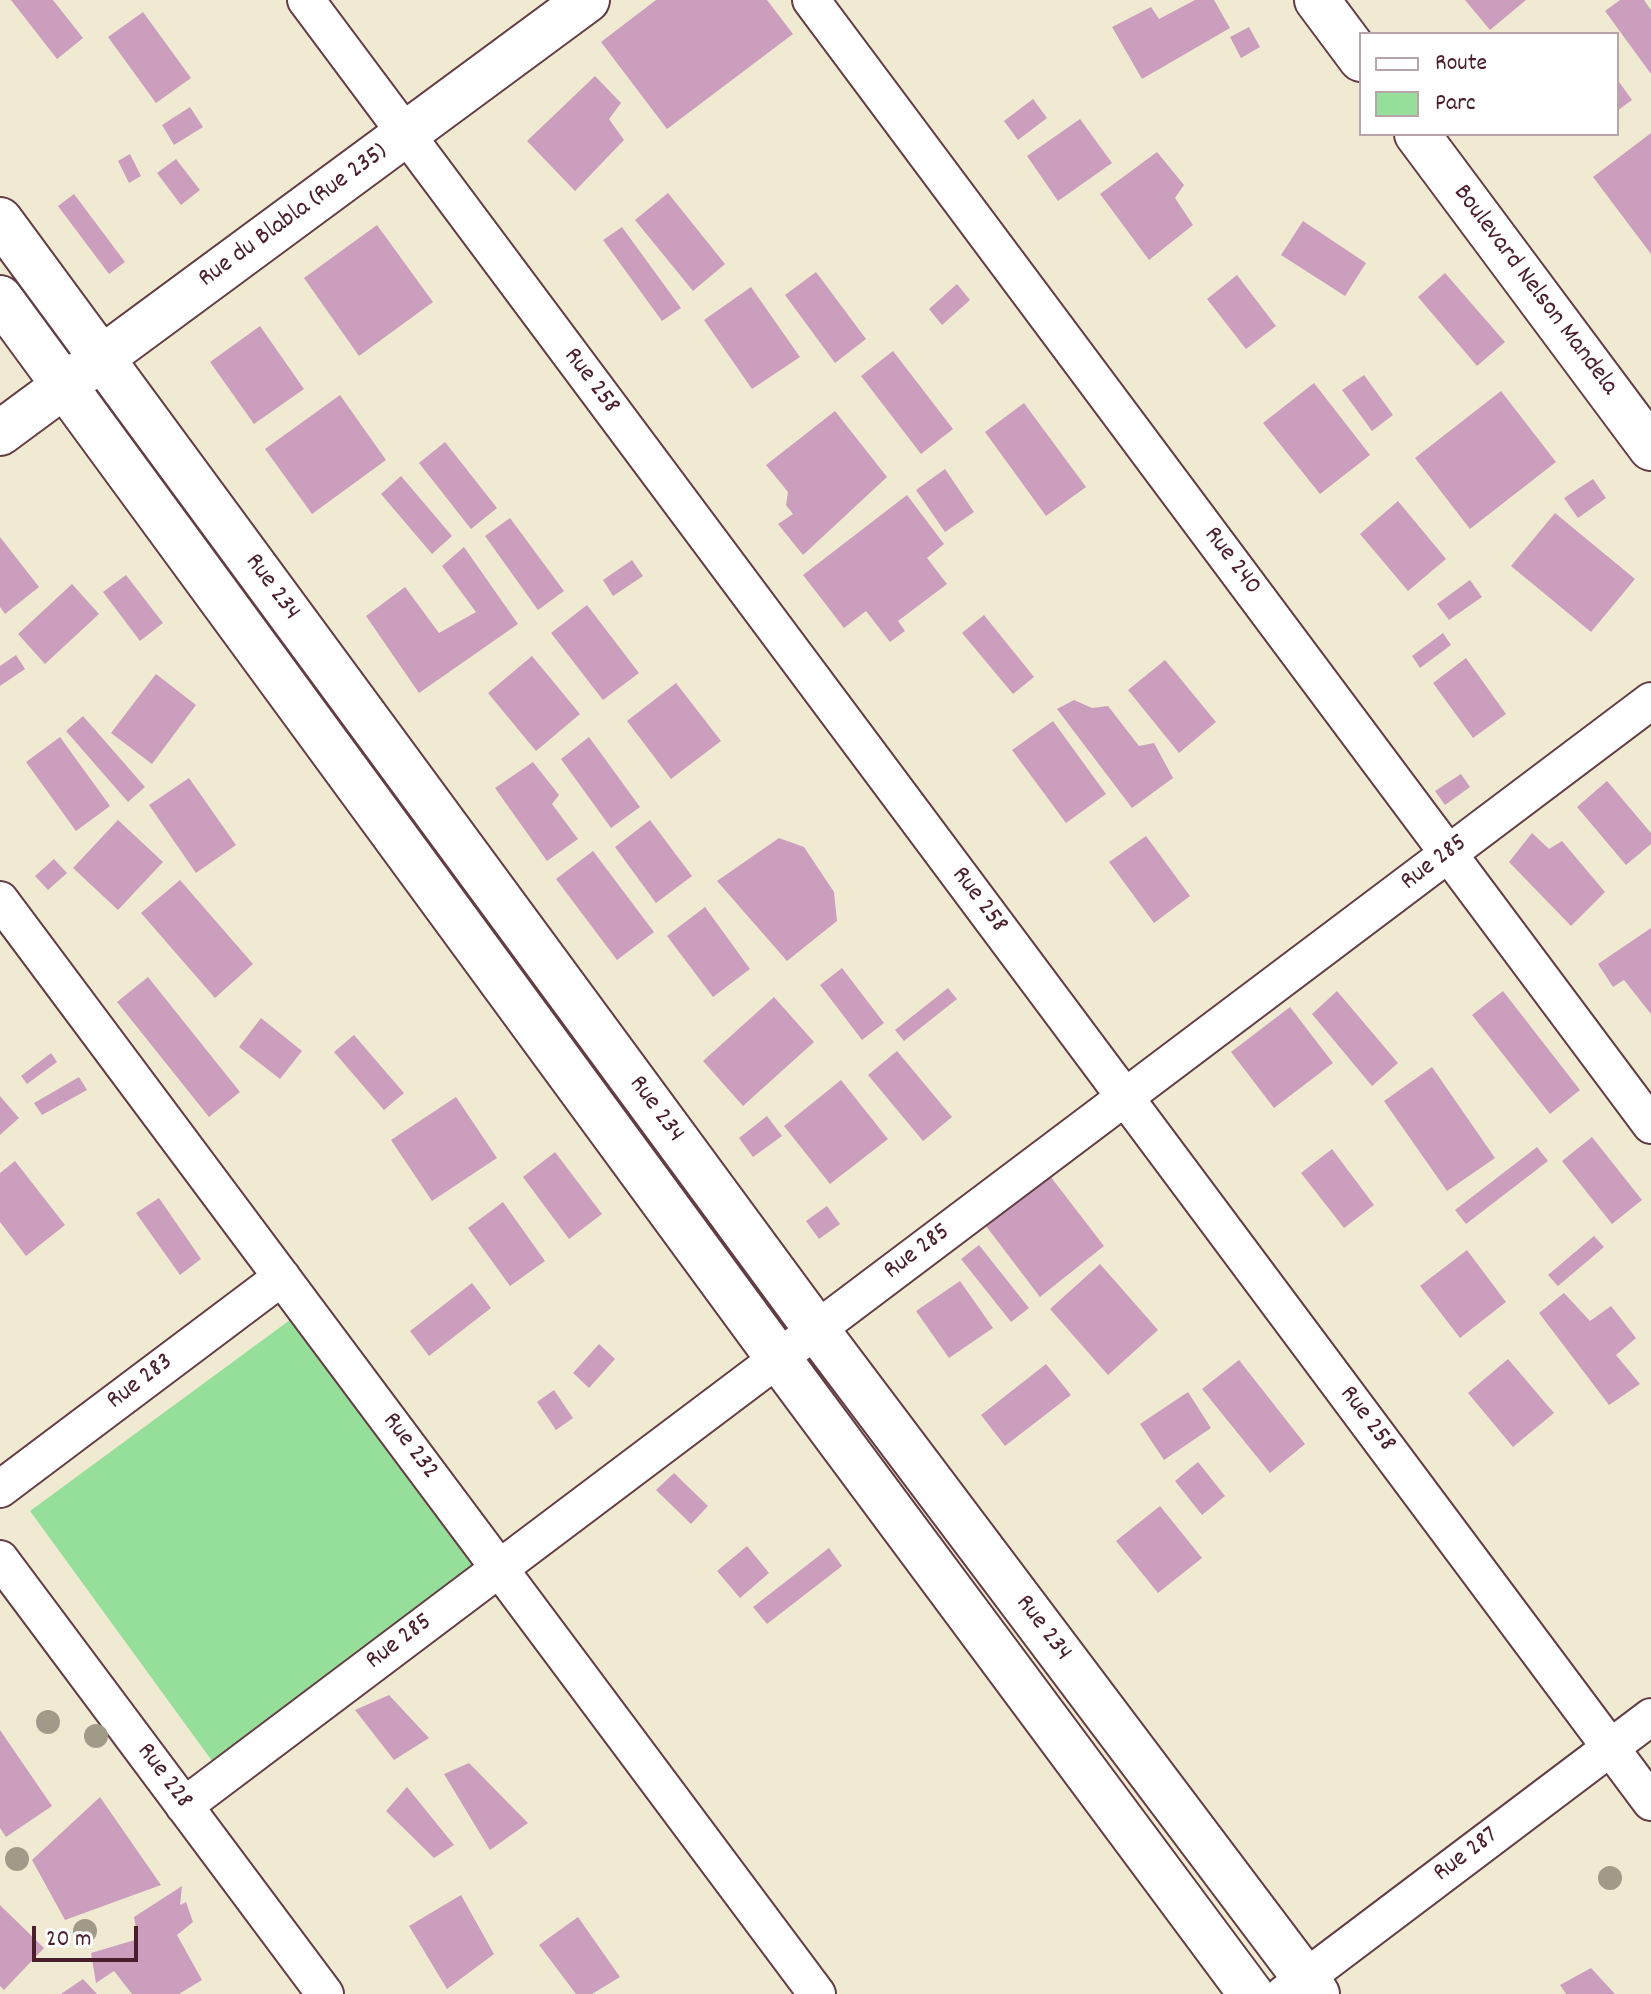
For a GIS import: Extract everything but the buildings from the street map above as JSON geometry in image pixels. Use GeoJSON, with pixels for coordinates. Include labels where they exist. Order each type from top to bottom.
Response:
{"type":"FeatureCollection","features":[{"type":"Feature","properties":{"kind":"main road","name":"Rue du Blabla (Rue 235)"},"geometry":{"type":"LineString","coordinates":[[0,433],[587,0]]}},
{"type":"Feature","properties":{"kind":"main road"},"geometry":{"type":"LineString","coordinates":[[1317,0],[1359,56]]}},
{"type":"Feature","properties":{"kind":"main road","name":"Boulevard Nelson Mandela"},"geometry":{"type":"LineString","coordinates":[[1418,136],[1651,448]]}},
{"type":"Feature","properties":{"kind":"main road","name":"Rue 234"},"geometry":{"type":"LineString","coordinates":[[0,220],[1302,1989]]}},
{"type":"Feature","properties":{"kind":"main road","name":"Rue 234"},"geometry":{"type":"LineString","coordinates":[[0,298],[778,1358],[1251,1994]]}},
{"type":"Feature","properties":{"kind":"street","name":"Rue 258"},"geometry":{"type":"LineString","coordinates":[[306,0],[1651,1802]]}},
{"type":"Feature","properties":{"kind":"street","name":"Rue 240"},"geometry":{"type":"LineString","coordinates":[[811,0],[1651,1125]]}},
{"type":"Feature","properties":{"kind":"street","name":"Rue 285"},"geometry":{"type":"LineString","coordinates":[[184,1806],[1651,701]]}},
{"type":"Feature","properties":{"kind":"street","name":"Rue 232"},"geometry":{"type":"LineString","coordinates":[[0,900],[817,1994]]}},
{"type":"Feature","properties":{"kind":"street","name":"Rue 283"},"geometry":{"type":"LineString","coordinates":[[0,1489],[282,1277]]}},
{"type":"Feature","properties":{"kind":"street","name":"Rue 228"},"geometry":{"type":"LineString","coordinates":[[0,1559],[325,1994]]}},
{"type":"Feature","properties":{"kind":"street","name":"Rue 287"},"geometry":{"type":"LineString","coordinates":[[1302,1989],[1651,1717]]}},
{"type":"Feature","properties":{"kind":"green space"},"geometry":{"type":"Polygon","coordinates":[[[294,1317],[479,1572],[215,1765],[30,1511],[294,1317]]]}}]}
